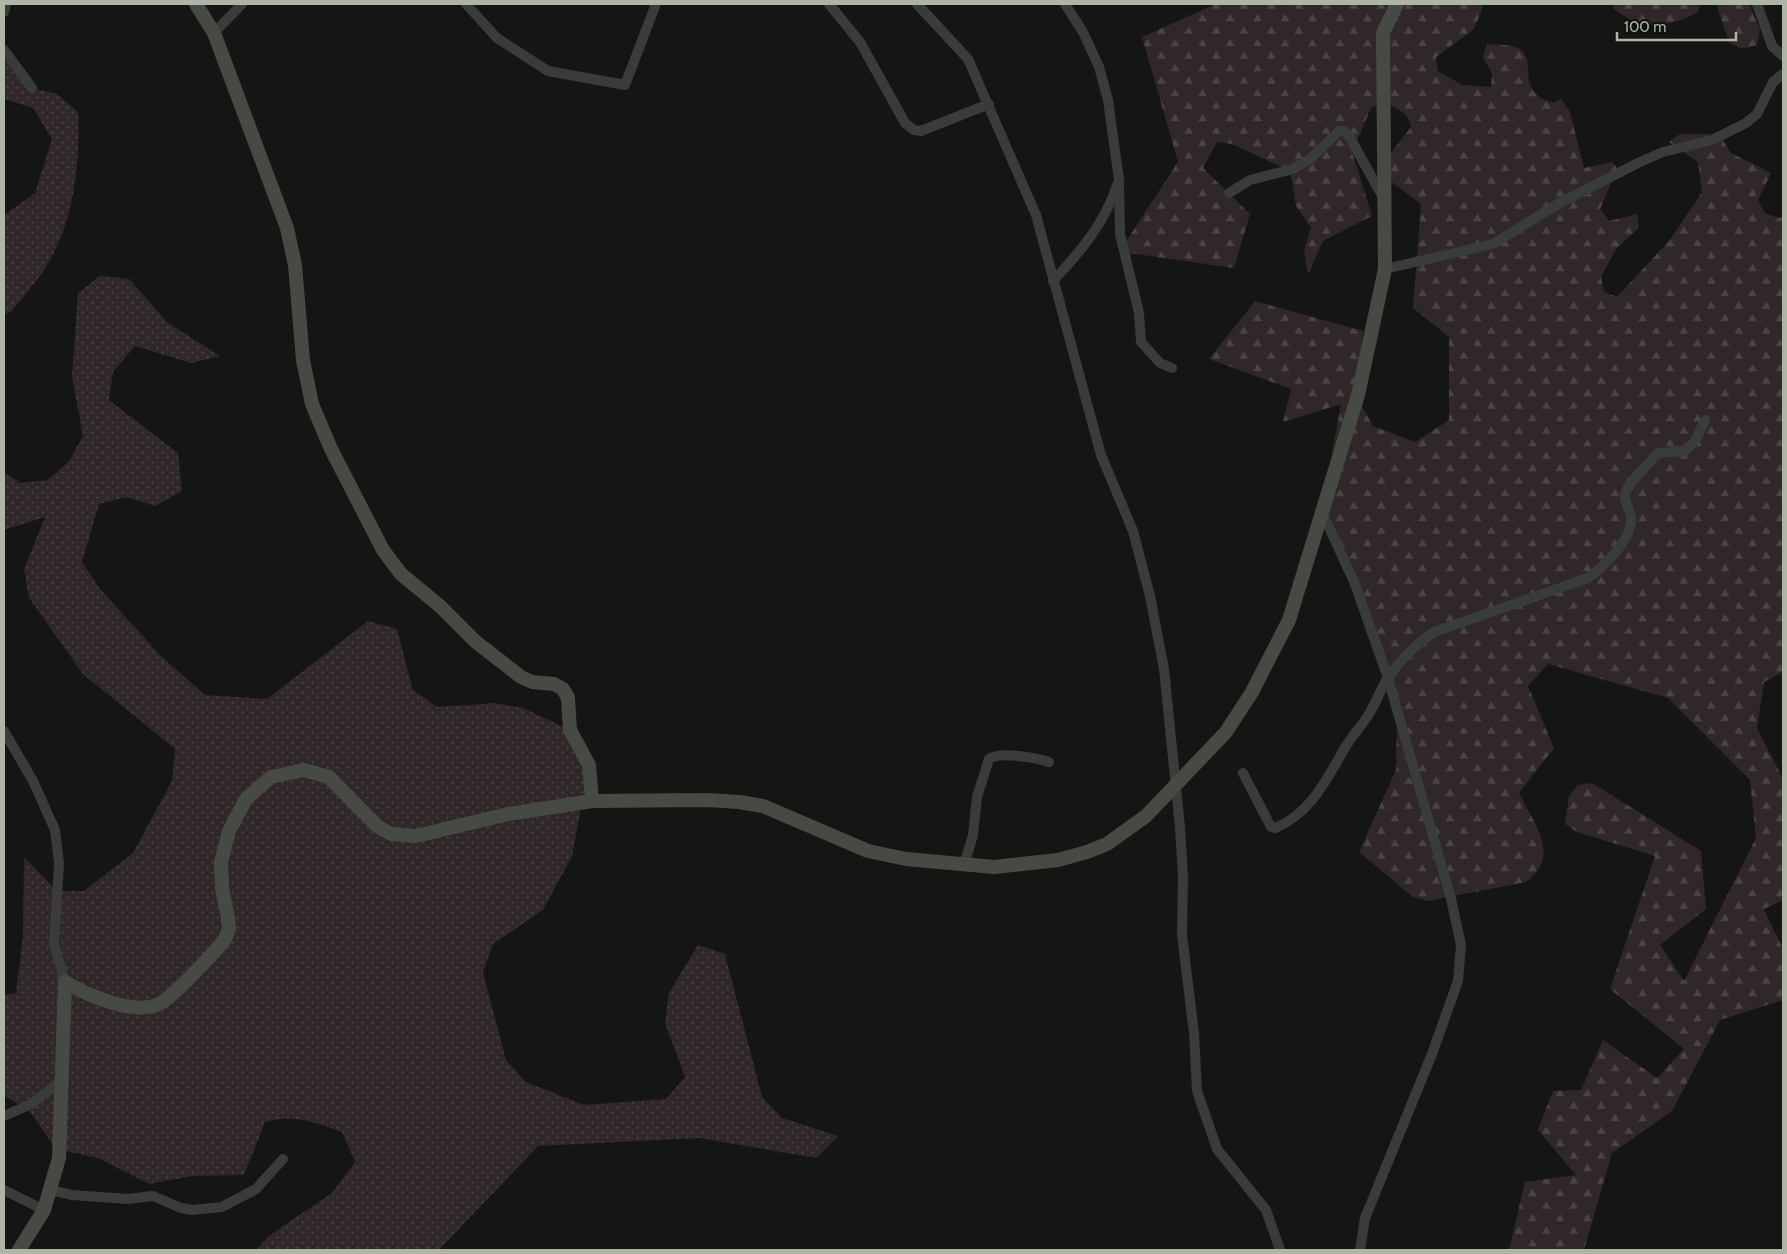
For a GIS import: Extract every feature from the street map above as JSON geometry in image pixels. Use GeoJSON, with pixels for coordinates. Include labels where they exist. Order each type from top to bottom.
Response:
{"type":"FeatureCollection","features":[{"type":"Feature","properties":{"kind":"street"},"geometry":{"type":"LineString","coordinates":[[4,12],[6,4]]}},
{"type":"Feature","properties":{"kind":"street"},"geometry":{"type":"LineString","coordinates":[[196,4],[214,33],[287,228],[294,265],[303,360],[312,404],[331,449],[383,550],[401,574],[442,607],[476,642],[521,677],[532,682],[554,684],[563,689],[568,698],[570,730],[588,765],[592,801]]}},
{"type":"Feature","properties":{"kind":"street"},"geometry":{"type":"LineString","coordinates":[[214,33],[242,4]]}},
{"type":"Feature","properties":{"kind":"street"},"geometry":{"type":"LineString","coordinates":[[466,4],[497,38],[548,71],[624,85],[656,4]]}},
{"type":"Feature","properties":{"kind":"street"},"geometry":{"type":"LineString","coordinates":[[829,4],[860,42],[905,123],[914,130],[921,131],[989,104]]}},
{"type":"Feature","properties":{"kind":"street"},"geometry":{"type":"LineString","coordinates":[[917,4],[968,59],[1036,215],[1101,455],[1133,531],[1150,596],[1164,669],[1183,876],[1182,935],[1194,1033],[1197,1090],[1217,1149],[1266,1210],[1280,1250]]}},
{"type":"Feature","properties":{"kind":"street"},"geometry":{"type":"LineString","coordinates":[[1065,4],[1083,32],[1098,67],[1108,100],[1119,180],[1120,234],[1139,313],[1141,342],[1157,360],[1172,368]]}},
{"type":"Feature","properties":{"kind":"street"},"geometry":{"type":"LineString","coordinates":[[65,982],[83,992],[138,1009],[160,1004],[216,951],[225,939],[229,929],[222,888],[221,862],[229,831],[246,799],[271,777],[304,770],[329,777],[377,826],[391,834],[416,836],[508,814],[592,801],[651,799],[740,802],[763,806],[868,851],[906,859],[994,867],[1058,860],[1086,852],[1107,844],[1146,816],[1226,732],[1252,692],[1289,620],[1358,395],[1385,269],[1383,33],[1398,4]]}},
{"type":"Feature","properties":{"kind":"street"},"geometry":{"type":"LineString","coordinates":[[1757,4],[1772,46],[1783,56]]}},
{"type":"Feature","properties":{"kind":"street"},"geometry":{"type":"LineString","coordinates":[[4,50],[32,88]]}},
{"type":"Feature","properties":{"kind":"street"},"geometry":{"type":"LineString","coordinates":[[1385,269],[1493,244],[1558,204],[1638,163],[1663,152],[1712,140],[1746,123],[1757,114],[1773,82],[1783,74]]}},
{"type":"Feature","properties":{"kind":"street"},"geometry":{"type":"LineString","coordinates":[[1229,192],[1250,180],[1293,169],[1310,159],[1339,131],[1344,131],[1349,136],[1384,199]]}},
{"type":"Feature","properties":{"kind":"street"},"geometry":{"type":"LineString","coordinates":[[1053,281],[1098,228],[1110,207],[1119,180]]}},
{"type":"Feature","properties":{"kind":"street"},"geometry":{"type":"LineString","coordinates":[[1243,773],[1271,827],[1281,826],[1320,793],[1347,745],[1374,707],[1388,678],[1416,644],[1434,632],[1516,601],[1580,582],[1602,568],[1621,544],[1630,525],[1631,516],[1625,495],[1628,486],[1658,452],[1685,451],[1695,441],[1705,420]]}},
{"type":"Feature","properties":{"kind":"street"},"geometry":{"type":"LineString","coordinates":[[1322,512],[1355,584],[1388,678],[1451,899],[1461,945],[1458,981],[1432,1054],[1365,1218],[1360,1250]]}},
{"type":"Feature","properties":{"kind":"street"},"geometry":{"type":"LineString","coordinates":[[4,732],[32,781],[55,830],[59,864],[54,919],[54,944],[65,982],[59,1158],[44,1210],[19,1250]]}},
{"type":"Feature","properties":{"kind":"street"},"geometry":{"type":"LineString","coordinates":[[964,865],[973,835],[977,797],[989,759],[999,755],[1033,757],[1049,762]]}},
{"type":"Feature","properties":{"kind":"street"},"geometry":{"type":"LineString","coordinates":[[4,1116],[31,1104],[63,1079]]}},
{"type":"Feature","properties":{"kind":"street"},"geometry":{"type":"LineString","coordinates":[[50,1190],[72,1195],[127,1199],[153,1196],[181,1208],[192,1210],[222,1207],[256,1189],[283,1159]]}},
{"type":"Feature","properties":{"kind":"street"},"geometry":{"type":"LineString","coordinates":[[4,1190],[44,1210]]}},
{"type":"Feature","properties":{"kind":"green space"},"geometry":{"type":"Polygon","coordinates":[[[1216,4],[1484,4],[1474,29],[1436,57],[1438,71],[1462,85],[1491,87],[1492,73],[1483,58],[1487,44],[1505,45],[1523,51],[1533,90],[1540,98],[1553,103],[1561,99],[1570,112],[1584,168],[1612,162],[1622,174],[1612,181],[1600,209],[1609,221],[1637,214],[1639,228],[1616,249],[1601,277],[1604,292],[1617,297],[1669,241],[1702,192],[1698,162],[1669,142],[1680,134],[1709,134],[1723,140],[1731,153],[1771,173],[1758,200],[1765,213],[1778,218],[1783,217],[1783,672],[1764,682],[1757,728],[1783,779],[1783,900],[1764,909],[1783,949],[1783,1000],[1720,1020],[1672,1111],[1612,1153],[1584,1250],[1509,1250],[1525,1182],[1576,1175],[1538,1130],[1553,1091],[1581,1090],[1603,1040],[1657,1078],[1684,1049],[1610,989],[1655,856],[1577,832],[1565,824],[1569,796],[1578,785],[1592,783],[1701,851],[1706,909],[1660,945],[1684,981],[1756,838],[1750,780],[1668,698],[1548,664],[1528,686],[1554,748],[1519,793],[1542,839],[1544,850],[1537,872],[1526,882],[1428,901],[1413,897],[1359,852],[1396,770],[1397,715],[1354,586],[1321,514],[1341,404],[1283,422],[1291,389],[1209,359],[1255,301],[1363,331],[1357,398],[1373,426],[1415,442],[1449,420],[1449,337],[1413,308],[1421,204],[1377,171],[1411,127],[1404,114],[1383,102],[1371,108],[1352,152],[1372,216],[1323,241],[1308,274],[1304,250],[1311,228],[1296,206],[1290,171],[1232,144],[1217,142],[1203,168],[1250,214],[1234,268],[1129,253],[1121,249],[1178,162],[1142,37],[1216,4]]]}},
{"type":"Feature","properties":{"kind":"green space"},"geometry":{"type":"Polygon","coordinates":[[[1612,4],[1700,4],[1698,12],[1692,15],[1668,24],[1652,26],[1631,20],[1614,9],[1612,4]]]}},
{"type":"Feature","properties":{"kind":"green space"},"geometry":{"type":"Polygon","coordinates":[[[1716,4],[1749,4],[1760,30],[1757,45],[1742,49],[1729,42],[1716,4]]]}},
{"type":"Feature","properties":{"kind":"green space"},"geometry":{"type":"Polygon","coordinates":[[[4,51],[32,88],[57,94],[78,112],[78,150],[77,169],[70,207],[58,243],[46,267],[36,281],[11,312],[4,314],[4,215],[35,193],[52,139],[33,108],[4,99],[4,51]]]}},
{"type":"Feature","properties":{"kind":"green space"},"geometry":{"type":"Polygon","coordinates":[[[100,276],[129,279],[168,323],[220,356],[191,363],[135,346],[113,372],[109,400],[178,453],[182,491],[155,506],[127,497],[99,504],[82,562],[100,589],[161,656],[205,695],[267,699],[368,621],[397,629],[413,690],[437,707],[495,703],[523,708],[570,730],[589,765],[572,856],[543,910],[493,944],[483,972],[506,1060],[526,1082],[584,1105],[666,1099],[685,1077],[665,1023],[669,993],[698,945],[725,954],[762,1097],[782,1118],[838,1136],[816,1158],[699,1138],[538,1146],[439,1250],[256,1250],[270,1235],[332,1193],[355,1162],[342,1132],[304,1120],[285,1119],[265,1122],[244,1175],[192,1176],[149,1184],[98,1158],[56,1149],[31,1113],[4,1095],[4,995],[16,993],[23,935],[24,857],[57,891],[84,891],[133,853],[172,781],[175,749],[83,674],[29,598],[24,569],[45,517],[4,530],[4,472],[20,483],[48,480],[69,461],[83,436],[72,377],[78,293],[100,276]]]}}]}
